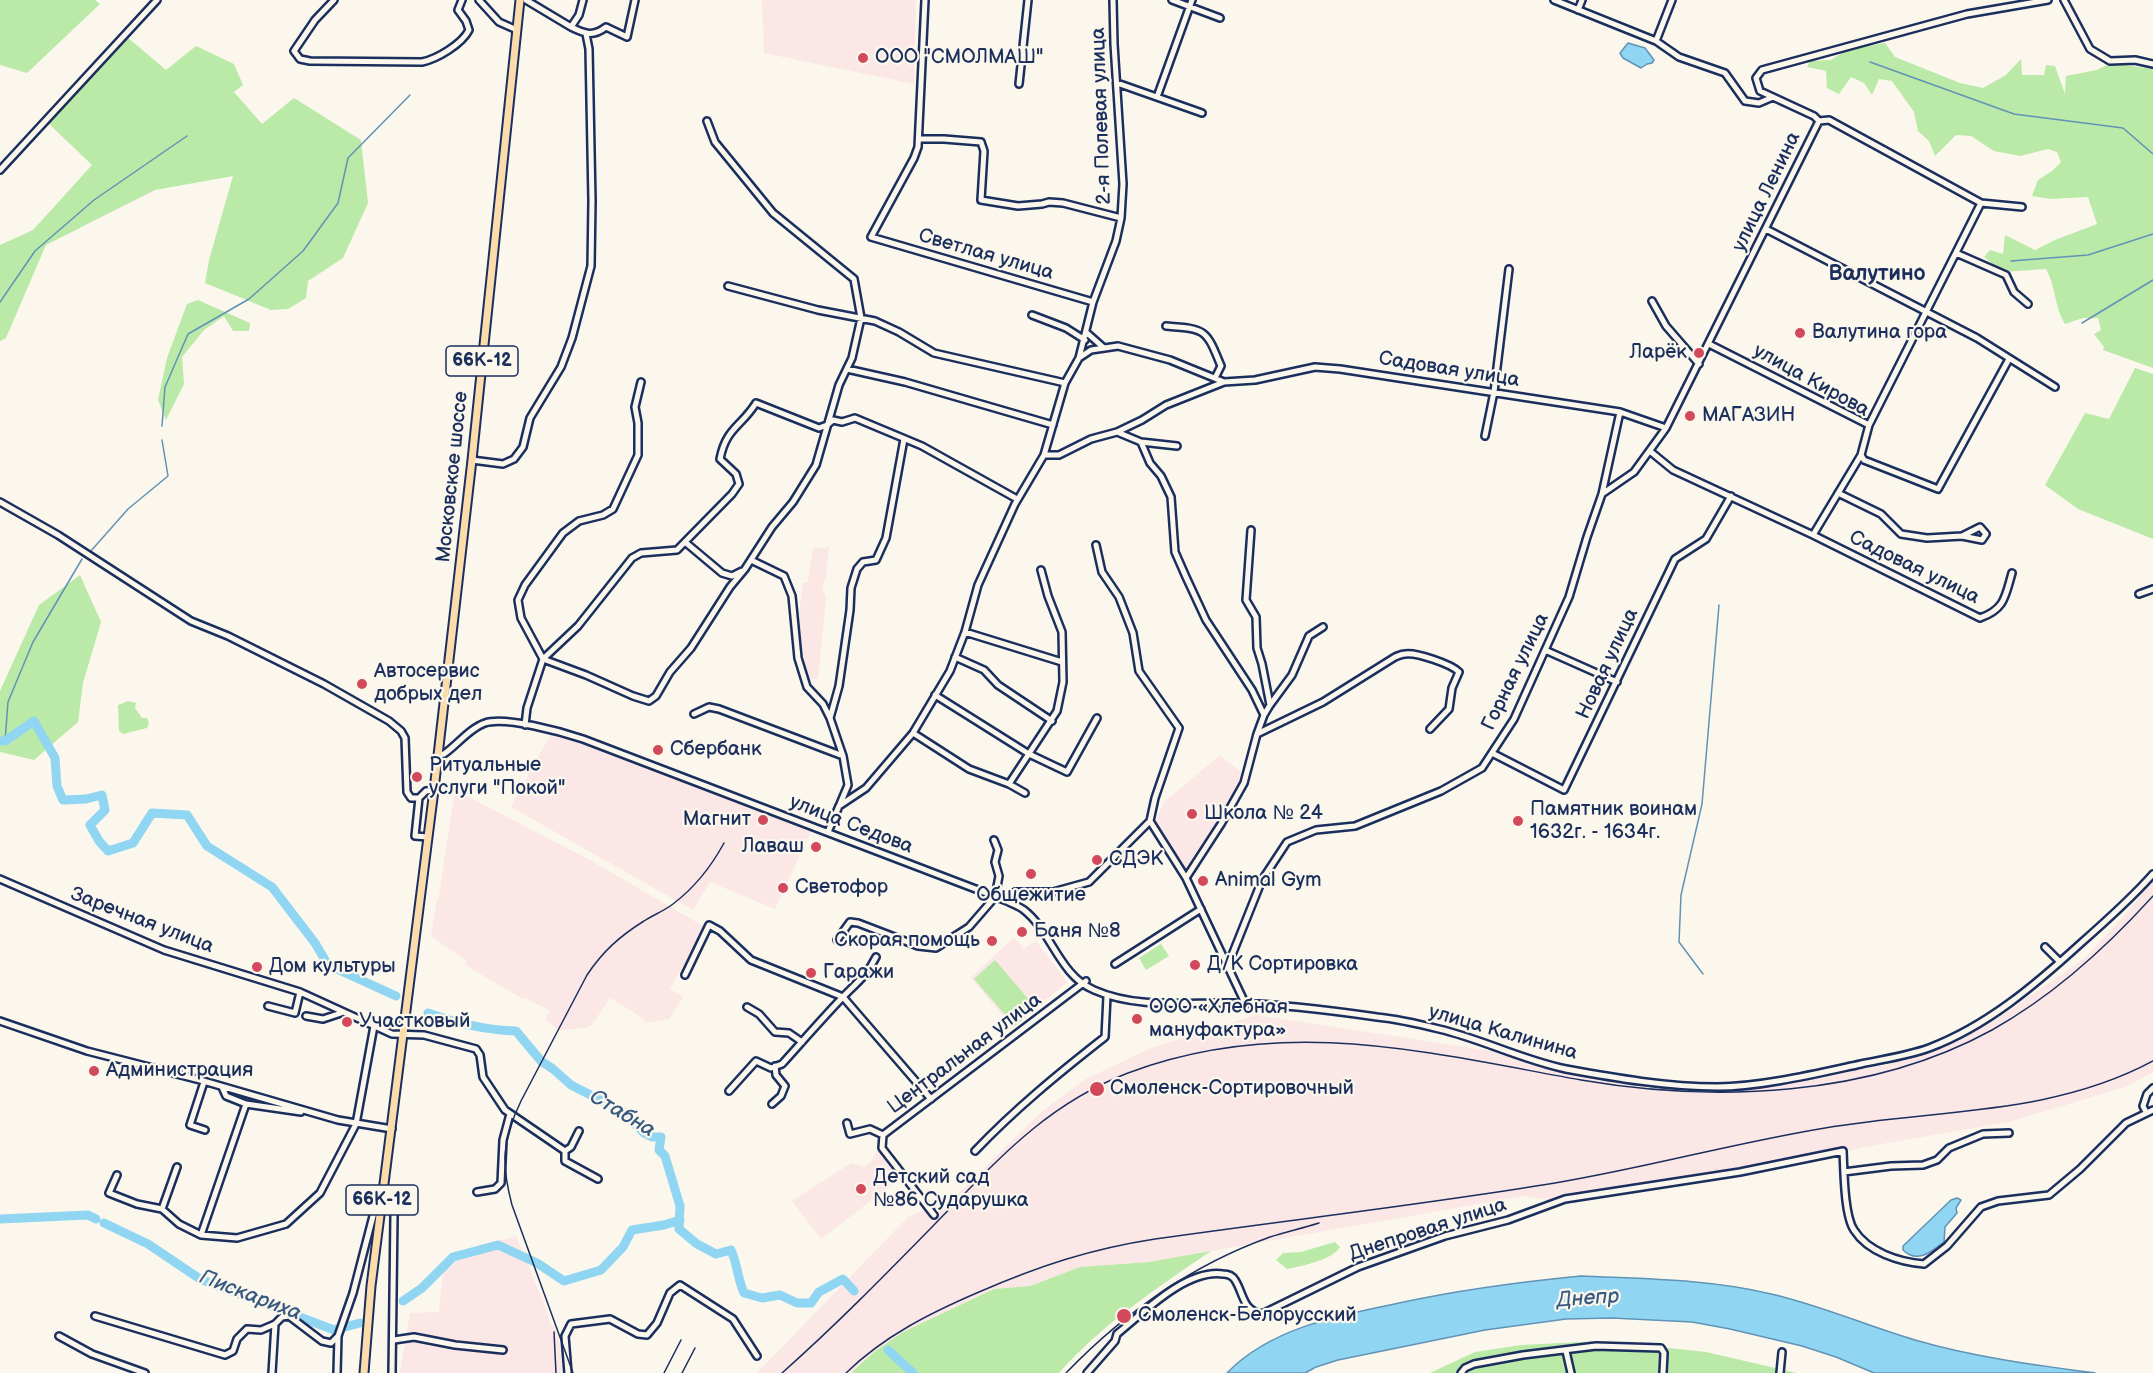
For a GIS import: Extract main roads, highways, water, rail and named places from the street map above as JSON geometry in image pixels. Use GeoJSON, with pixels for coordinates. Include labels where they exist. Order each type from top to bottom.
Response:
{"type":"FeatureCollection","features":[{"type":"Feature","properties":{"kind":"main road","name":"Московское шоссе"},"geometry":{"type":"LineString","coordinates":[[364,1373],[370,1286],[414,958],[472,460],[520,0]]}},
{"type":"Feature","properties":{"kind":"water"},"geometry":{"type":"Polygon","coordinates":[[[1628,43],[1645,48],[1654,60],[1652,63],[1641,68],[1623,58],[1620,53],[1628,43]]]}},
{"type":"Feature","properties":{"kind":"water"},"geometry":{"type":"Polygon","coordinates":[[[1957,1198],[1961,1200],[1956,1208],[1957,1213],[1945,1227],[1944,1242],[1929,1253],[1919,1256],[1913,1256],[1903,1250],[1903,1246],[1951,1200],[1957,1198]]]}},
{"type":"Feature","properties":{"kind":"water","name":"Днепр"},"geometry":{"type":"Polygon","coordinates":[[[1581,1276],[1676,1280],[1748,1289],[1807,1304],[1937,1346],[2004,1360],[2095,1373],[1874,1373],[1802,1346],[1730,1329],[1692,1322],[1612,1318],[1566,1319],[1485,1330],[1338,1360],[1305,1373],[1227,1373],[1264,1345],[1285,1334],[1330,1319],[1444,1294],[1581,1276]]]}},
{"type":"Feature","properties":{"kind":"waterway"},"geometry":{"type":"LineString","coordinates":[[1870,62],[2014,114],[2123,128],[2153,154]]}},
{"type":"Feature","properties":{"kind":"waterway"},"geometry":{"type":"LineString","coordinates":[[162,426],[165,387],[188,334],[249,299],[303,251],[338,203],[348,158],[410,95]]}},
{"type":"Feature","properties":{"kind":"waterway"},"geometry":{"type":"LineString","coordinates":[[0,302],[35,251],[94,200],[187,136]]}},
{"type":"Feature","properties":{"kind":"waterway"},"geometry":{"type":"LineString","coordinates":[[2011,261],[2088,255],[2153,234]]}},
{"type":"Feature","properties":{"kind":"waterway"},"geometry":{"type":"LineString","coordinates":[[2082,323],[2153,280]]}},
{"type":"Feature","properties":{"kind":"waterway"},"geometry":{"type":"LineString","coordinates":[[90,552],[128,509],[168,476],[162,440]]}},
{"type":"Feature","properties":{"kind":"waterway"},"geometry":{"type":"LineString","coordinates":[[5,741],[8,702],[33,642],[82,559]]}},
{"type":"Feature","properties":{"kind":"waterway"},"geometry":{"type":"LineString","coordinates":[[1703,974],[1679,942],[1681,895],[1702,804],[1719,605]]}},
{"type":"Feature","properties":{"kind":"waterway","name":"Стабна"},"geometry":{"type":"LineString","coordinates":[[0,741],[5,741],[34,721],[55,758],[57,786],[63,800],[86,799],[102,795],[105,810],[90,825],[108,851],[133,843],[152,813],[187,815],[207,846],[272,887],[315,943],[328,965],[396,996]]}},
{"type":"Feature","properties":{"kind":"waterway","name":"Стабна"},"geometry":{"type":"LineString","coordinates":[[428,1013],[471,1025],[516,1031],[541,1061],[571,1085],[622,1111],[644,1133],[652,1137],[661,1137],[659,1150],[665,1156],[680,1206],[679,1229],[697,1244],[716,1254],[731,1250],[744,1293],[762,1298],[780,1295],[797,1303],[811,1303],[819,1292],[843,1279],[854,1291]]}},
{"type":"Feature","properties":{"kind":"waterway","name":"Пискариха"},"geometry":{"type":"LineString","coordinates":[[0,1219],[88,1215],[96,1219]]}},
{"type":"Feature","properties":{"kind":"waterway","name":"Пискариха"},"geometry":{"type":"LineString","coordinates":[[403,1301],[422,1288],[453,1257],[498,1245],[537,1263],[564,1281],[601,1270],[623,1247],[632,1230],[680,1220]]}},
{"type":"Feature","properties":{"kind":"waterway","name":"Пискариха"},"geometry":{"type":"LineString","coordinates":[[104,1223],[148,1244],[200,1279],[336,1329]]}},
{"type":"Feature","properties":{"kind":"waterway","name":"Пискариха"},"geometry":{"type":"LineString","coordinates":[[345,1327],[360,1323]]}},
{"type":"Feature","properties":{"kind":"waterway","name":"Стабна"},"geometry":{"type":"LineString","coordinates":[[888,1350],[913,1373]]}},
{"type":"Feature","properties":{"kind":"railway"},"geometry":{"type":"LineString","coordinates":[[573,1373],[508,1190],[505,1152],[510,1128],[521,1101],[593,966],[627,932],[670,906],[688,891],[708,869],[724,843]]}},
{"type":"Feature","properties":{"kind":"railway"},"geometry":{"type":"LineString","coordinates":[[782,1373],[859,1301],[977,1180],[1022,1138],[1071,1102],[1098,1086],[1128,1073],[1186,1056],[1242,1046],[1298,1042],[1354,1044],[1410,1050],[1581,1080],[1685,1091],[1738,1092],[1791,1089],[1844,1081],[1895,1069],[1945,1052],[2015,1017],[2078,970],[2153,896]]}},
{"type":"Feature","properties":{"kind":"railway"},"geometry":{"type":"LineString","coordinates":[[846,1373],[908,1326],[943,1308],[1023,1274],[1109,1248],[1155,1239],[1555,1183],[1825,1128],[2034,1101],[2074,1092],[2114,1079],[2153,1061]]}},
{"type":"Feature","properties":{"kind":"railway"},"geometry":{"type":"LineString","coordinates":[[1066,1373],[1135,1311],[1186,1277],[1241,1248],[1319,1223]]}},
{"type":"Feature","properties":{"kind":"railway"},"geometry":{"type":"LineString","coordinates":[[554,1332],[556,1373]]}},
{"type":"Feature","properties":{"kind":"railway"},"geometry":{"type":"LineString","coordinates":[[664,1373],[681,1340]]}},
{"type":"Feature","properties":{"kind":"railway"},"geometry":{"type":"LineString","coordinates":[[682,1373],[695,1348]]}},
{"type":"Feature","properties":{"kind":"place","name":"ООО \"СМОЛМАШ\""},"geometry":{"type":"Point","coordinates":[863,58]}},
{"type":"Feature","properties":{"kind":"place","name":"Валутина гора"},"geometry":{"type":"Point","coordinates":[1800,333]}},
{"type":"Feature","properties":{"kind":"place","name":"Ларёк"},"geometry":{"type":"Point","coordinates":[1699,353]}},
{"type":"Feature","properties":{"kind":"place","name":"МАГАЗИН"},"geometry":{"type":"Point","coordinates":[1690,416]}},
{"type":"Feature","properties":{"kind":"place","name":"Автосервис добрых дел"},"geometry":{"type":"Point","coordinates":[362,684]}},
{"type":"Feature","properties":{"kind":"place","name":"Сбербанк"},"geometry":{"type":"Point","coordinates":[658,750]}},
{"type":"Feature","properties":{"kind":"place","name":"Ритуальные услуги \"Покой\""},"geometry":{"type":"Point","coordinates":[417,777]}},
{"type":"Feature","properties":{"kind":"place","name":"Школа № 24"},"geometry":{"type":"Point","coordinates":[1192,814]}},
{"type":"Feature","properties":{"kind":"place","name":"Магнит"},"geometry":{"type":"Point","coordinates":[763,820]}},
{"type":"Feature","properties":{"kind":"place","name":"Памятник воинам 1632г. - 1634г."},"geometry":{"type":"Point","coordinates":[1518,821]}},
{"type":"Feature","properties":{"kind":"place","name":"Лаваш"},"geometry":{"type":"Point","coordinates":[816,847]}},
{"type":"Feature","properties":{"kind":"place","name":"СДЭК"},"geometry":{"type":"Point","coordinates":[1097,860]}},
{"type":"Feature","properties":{"kind":"place","name":"Общежитие"},"geometry":{"type":"Point","coordinates":[1031,874]}},
{"type":"Feature","properties":{"kind":"place","name":"Animal Gym"},"geometry":{"type":"Point","coordinates":[1203,881]}},
{"type":"Feature","properties":{"kind":"place","name":"Светофор"},"geometry":{"type":"Point","coordinates":[783,888]}},
{"type":"Feature","properties":{"kind":"place","name":"Баня №8"},"geometry":{"type":"Point","coordinates":[1022,932]}},
{"type":"Feature","properties":{"kind":"place","name":"Скорая помощь"},"geometry":{"type":"Point","coordinates":[992,941]}},
{"type":"Feature","properties":{"kind":"place","name":"Д/К Сортировка"},"geometry":{"type":"Point","coordinates":[1195,965]}},
{"type":"Feature","properties":{"kind":"place","name":"Дом культуры"},"geometry":{"type":"Point","coordinates":[257,967]}},
{"type":"Feature","properties":{"kind":"place","name":"Гаражи"},"geometry":{"type":"Point","coordinates":[811,973]}},
{"type":"Feature","properties":{"kind":"place","name":"ООО «Хлебная мануфактура»"},"geometry":{"type":"Point","coordinates":[1137,1019]}},
{"type":"Feature","properties":{"kind":"place","name":"Участковый"},"geometry":{"type":"Point","coordinates":[347,1022]}},
{"type":"Feature","properties":{"kind":"place","name":"Администрация"},"geometry":{"type":"Point","coordinates":[94,1071]}},
{"type":"Feature","properties":{"kind":"place","name":"Смоленск-Сортировочный"},"geometry":{"type":"Point","coordinates":[1097,1089]}},
{"type":"Feature","properties":{"kind":"place","name":"Детский сад №86 Сударушка"},"geometry":{"type":"Point","coordinates":[861,1189]}},
{"type":"Feature","properties":{"kind":"place","name":"Смоленск-Белорусский"},"geometry":{"type":"Point","coordinates":[1124,1316]}},
{"type":"Feature","properties":{"kind":"district","name":"Валутино"},"geometry":{"type":"Point","coordinates":[1877,274]}}]}
